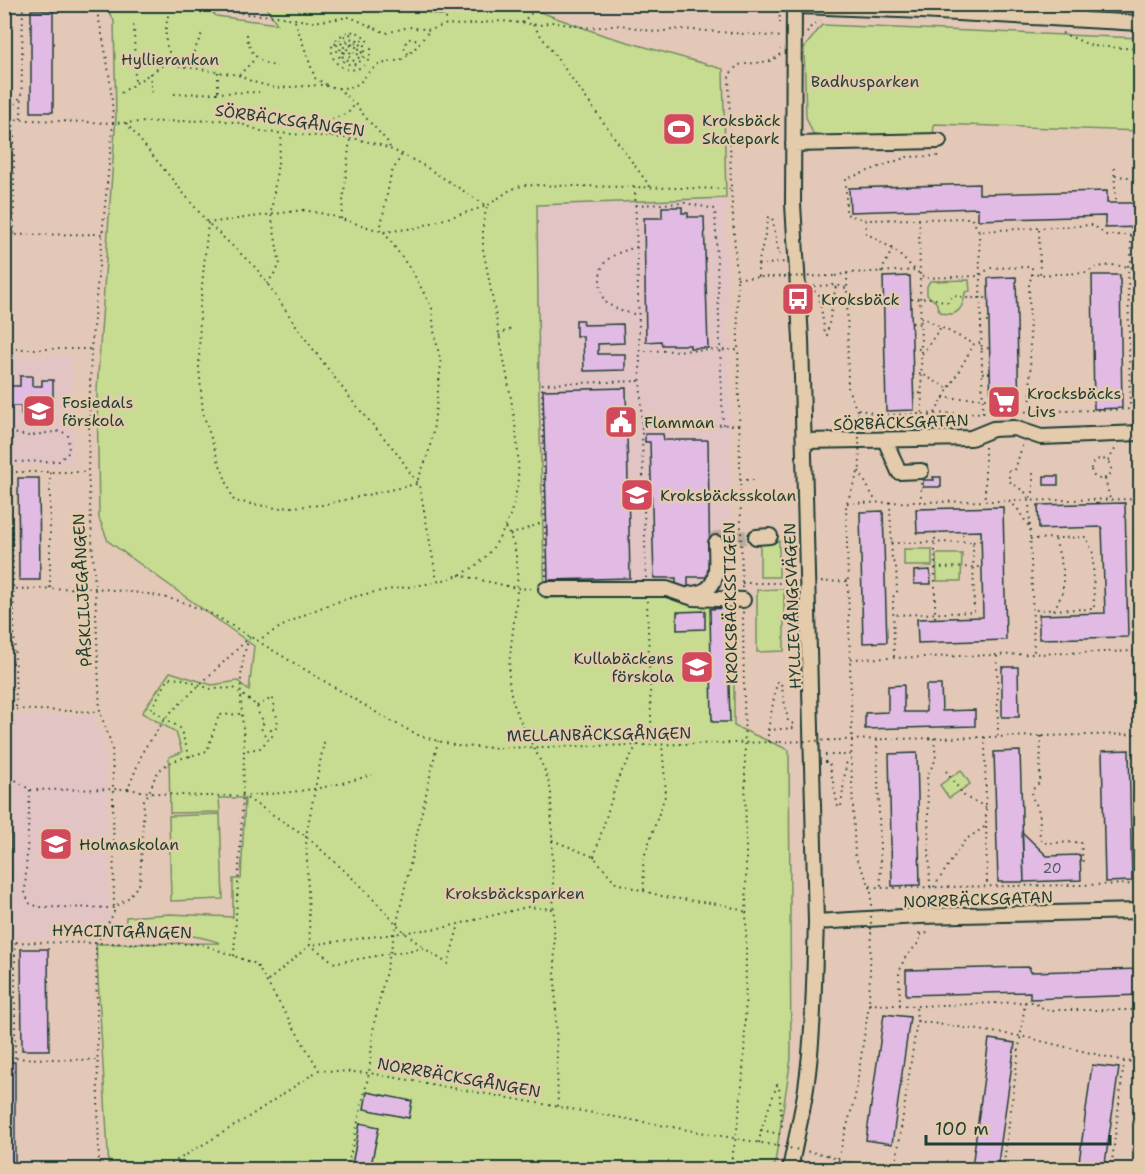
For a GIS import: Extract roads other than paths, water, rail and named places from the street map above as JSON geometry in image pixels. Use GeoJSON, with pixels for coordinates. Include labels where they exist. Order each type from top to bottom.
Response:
{"type":"FeatureCollection","features":[{"type":"Feature","properties":{"kind":"street"},"geometry":{"type":"LineString","coordinates":[[1076,19],[1081,4]]}},
{"type":"Feature","properties":{"kind":"street"},"geometry":{"type":"LineString","coordinates":[[794,5],[919,7],[1140,22]]}},
{"type":"Feature","properties":{"kind":"street","name":"HYLLIEVÅNGSVÄGEN"},"geometry":{"type":"LineString","coordinates":[[790,1170],[804,1103],[810,1052],[814,1006],[816,922],[801,339],[793,204],[794,5]]}},
{"type":"Feature","properties":{"kind":"street"},"geometry":{"type":"LineString","coordinates":[[793,144],[939,141]]}},
{"type":"Feature","properties":{"kind":"street","name":"SÖRBÄCKSGATAN"},"geometry":{"type":"LineString","coordinates":[[804,441],[971,438],[993,429],[1003,428],[1014,428],[1041,437],[1140,433]]}},
{"type":"Feature","properties":{"kind":"street"},"geometry":{"type":"LineString","coordinates":[[885,440],[899,472],[921,471]]}},
{"type":"Feature","properties":{"kind":"street"},"geometry":{"type":"LineString","coordinates":[[680,594],[698,593],[712,585],[716,579],[716,543]]}},
{"type":"Feature","properties":{"kind":"street"},"geometry":{"type":"LineString","coordinates":[[546,589],[667,589],[693,598],[743,600]]}},
{"type":"Feature","properties":{"kind":"street","name":"NORRBÄCKSGATAN"},"geometry":{"type":"LineString","coordinates":[[816,922],[919,916],[1140,911]]}},
{"type":"Feature","properties":{"kind":"tunnel"},"geometry":{"type":"LineString","coordinates":[[716,543],[716,538],[756,537]]}},
{"type":"Feature","properties":{"kind":"place","name":"Kroksbäck Skatepark"},"geometry":{"type":"Point","coordinates":[679,129]}},
{"type":"Feature","properties":{"kind":"place","name":"Kroksbäck"},"geometry":{"type":"Point","coordinates":[798,299]}},
{"type":"Feature","properties":{"kind":"place","name":"Krocksbäcks Livs"},"geometry":{"type":"Point","coordinates":[1004,402]}},
{"type":"Feature","properties":{"kind":"place","name":"Fosiedals förskola"},"geometry":{"type":"Point","coordinates":[39,411]}},
{"type":"Feature","properties":{"kind":"place","name":"Flamman"},"geometry":{"type":"Point","coordinates":[621,422]}},
{"type":"Feature","properties":{"kind":"place","name":"Kroksbäcksskolan"},"geometry":{"type":"Point","coordinates":[637,495]}},
{"type":"Feature","properties":{"kind":"place","name":"Kullabäckens förskola"},"geometry":{"type":"Point","coordinates":[697,667]}},
{"type":"Feature","properties":{"kind":"place","name":"Holmaskolan"},"geometry":{"type":"Point","coordinates":[56,844]}},
{"type":"Feature","properties":{"kind":"park label","name":"Hyllierankan"},"geometry":{"type":"Point","coordinates":[170,59]}},
{"type":"Feature","properties":{"kind":"park label","name":"Badhusparken"},"geometry":{"type":"Point","coordinates":[865,81]}},
{"type":"Feature","properties":{"kind":"park label","name":"Kroksbäcksparken"},"geometry":{"type":"Point","coordinates":[515,893]}}]}
